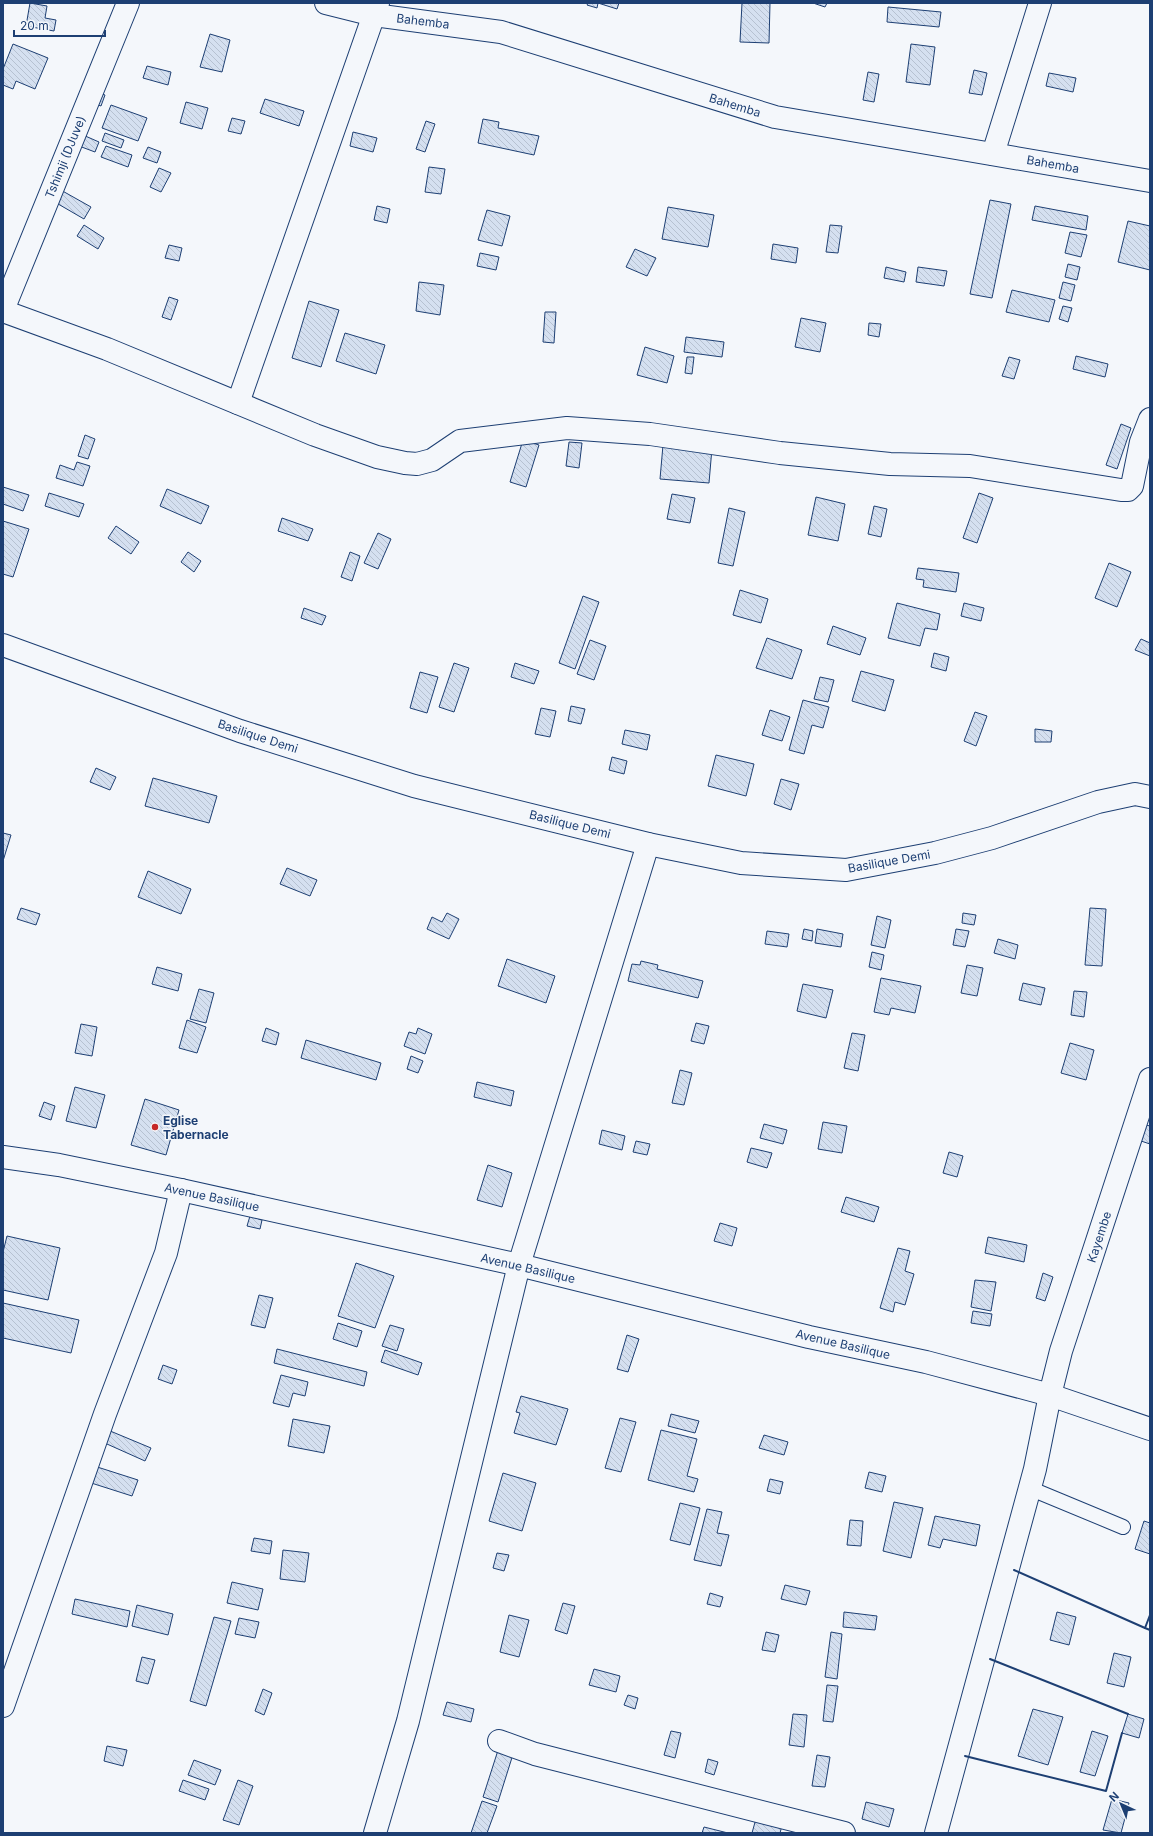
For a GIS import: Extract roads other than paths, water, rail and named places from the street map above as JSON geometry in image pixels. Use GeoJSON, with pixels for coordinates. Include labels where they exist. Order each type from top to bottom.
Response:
{"type":"FeatureCollection","features":[{"type":"Feature","properties":{"kind":"street","name":"Tshimji (DJuve)"},"geometry":{"type":"LineString","coordinates":[[3,311],[128,3]]}},
{"type":"Feature","properties":{"kind":"street","name":"Bahemba"},"geometry":{"type":"LineString","coordinates":[[326,3],[376,9],[501,32],[775,117],[1150,181]]}},
{"type":"Feature","properties":{"kind":"street"},"geometry":{"type":"LineString","coordinates":[[993,154],[1040,3]]}},
{"type":"Feature","properties":{"kind":"street"},"geometry":{"type":"LineString","coordinates":[[238,403],[376,9]]}},
{"type":"Feature","properties":{"kind":"street"},"geometry":{"type":"LineString","coordinates":[[3,311],[107,349],[315,435],[377,457],[405,463],[417,464],[432,460],[460,441],[567,428],[650,434],[780,453],[890,464],[970,466],[1128,490],[1132,486],[1142,442],[1150,419]]}},
{"type":"Feature","properties":{"kind":"street","name":"Basilique Demi"},"geometry":{"type":"LineString","coordinates":[[3,645],[240,731],[414,786],[648,844],[741,863],[846,870],[935,853],[992,838],[1098,802],[1135,794],[1150,797]]}},
{"type":"Feature","properties":{"kind":"street"},"geometry":{"type":"LineString","coordinates":[[375,1833],[408,1721],[519,1265],[648,844]]}},
{"type":"Feature","properties":{"kind":"street","name":"Kayembe"},"geometry":{"type":"LineString","coordinates":[[936,1833],[1029,1488],[1050,1396],[1064,1344],[1150,1079]]}},
{"type":"Feature","properties":{"kind":"street","name":"Avenue Basilique"},"geometry":{"type":"LineString","coordinates":[[3,1157],[59,1165],[181,1190],[519,1265],[809,1337],[926,1362],[1050,1396],[1150,1429]]}},
{"type":"Feature","properties":{"kind":"street"},"geometry":{"type":"LineString","coordinates":[[3,1706],[105,1414],[166,1254],[181,1190]]}},
{"type":"Feature","properties":{"kind":"street"},"geometry":{"type":"LineString","coordinates":[[499,1741],[535,1754],[844,1833]]}},
{"type":"Feature","properties":{"kind":"lane"},"geometry":{"type":"LineString","coordinates":[[1029,1488],[1123,1527]]}},
{"type":"Feature","properties":{"kind":"place","name":"Eglise Tabernacle"},"geometry":{"type":"Point","coordinates":[155,1127]}}]}
